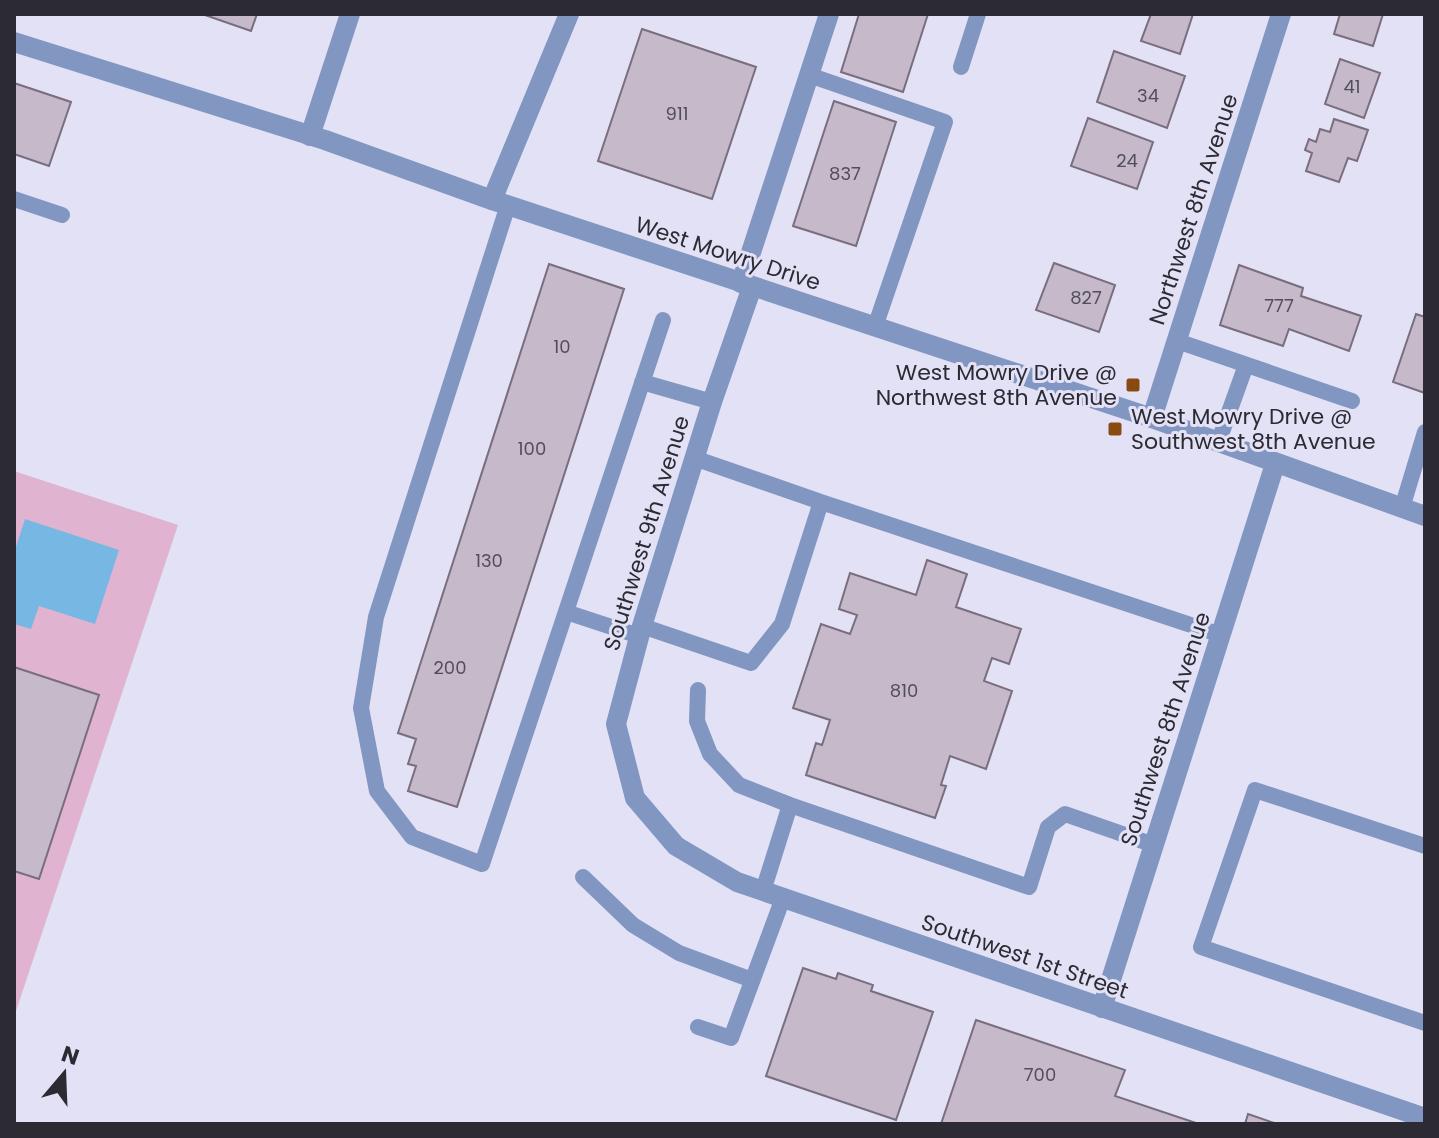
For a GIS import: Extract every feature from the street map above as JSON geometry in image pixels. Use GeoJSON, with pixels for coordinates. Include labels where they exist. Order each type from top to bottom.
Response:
{"type":"FeatureCollection","features":[{"type":"Feature","properties":{"kind":"street"},"geometry":{"type":"LineString","coordinates":[[310,136],[350,14]]}},
{"type":"Feature","properties":{"kind":"street"},"geometry":{"type":"LineString","coordinates":[[500,203],[569,14]]}},
{"type":"Feature","properties":{"kind":"street","name":"Southwest 9th Avenue"},"geometry":{"type":"LineString","coordinates":[[635,798],[616,724],[641,631],[829,14]]}},
{"type":"Feature","properties":{"kind":"street","name":"Northwest 8th Avenue"},"geometry":{"type":"LineString","coordinates":[[1152,418],[1281,14]]}},
{"type":"Feature","properties":{"kind":"street","name":"West Mowry Drive"},"geometry":{"type":"LineString","coordinates":[[14,42],[310,136],[500,203],[1152,418],[1425,516]]}},
{"type":"Feature","properties":{"kind":"street","name":"Southwest 8th Avenue"},"geometry":{"type":"LineString","coordinates":[[1102,1008],[1275,464]]}},
{"type":"Feature","properties":{"kind":"street","name":"Southwest 1st Street"},"geometry":{"type":"LineString","coordinates":[[635,798],[676,846],[737,882],[1425,1118]]}},
{"type":"Feature","properties":{"kind":"lane"},"geometry":{"type":"LineString","coordinates":[[961,67],[978,14]]}},
{"type":"Feature","properties":{"kind":"lane"},"geometry":{"type":"LineString","coordinates":[[809,75],[945,122],[875,327]]}},
{"type":"Feature","properties":{"kind":"lane"},"geometry":{"type":"LineString","coordinates":[[14,199],[62,215]]}},
{"type":"Feature","properties":{"kind":"lane"},"geometry":{"type":"LineString","coordinates":[[500,203],[376,617],[361,708],[377,791],[412,837],[482,864],[663,320]]}},
{"type":"Feature","properties":{"kind":"lane"},"geometry":{"type":"LineString","coordinates":[[1177,341],[1352,401]]}},
{"type":"Feature","properties":{"kind":"lane"},"geometry":{"type":"LineString","coordinates":[[1218,443],[1246,365]]}},
{"type":"Feature","properties":{"kind":"lane"},"geometry":{"type":"LineString","coordinates":[[642,382],[712,402]]}},
{"type":"Feature","properties":{"kind":"lane"},"geometry":{"type":"LineString","coordinates":[[1402,508],[1425,432]]}},
{"type":"Feature","properties":{"kind":"lane"},"geometry":{"type":"LineString","coordinates":[[694,458],[1221,635]]}},
{"type":"Feature","properties":{"kind":"lane"},"geometry":{"type":"LineString","coordinates":[[566,612],[751,663],[782,624],[821,502]]}},
{"type":"Feature","properties":{"kind":"lane"},"geometry":{"type":"LineString","coordinates":[[698,690],[697,721],[710,754],[739,785],[1029,887],[1048,827],[1065,814],[1154,845]]}},
{"type":"Feature","properties":{"kind":"lane"},"geometry":{"type":"LineString","coordinates":[[1425,846],[1255,790],[1201,947],[1425,1023]]}},
{"type":"Feature","properties":{"kind":"lane"},"geometry":{"type":"LineString","coordinates":[[763,891],[790,805]]}},
{"type":"Feature","properties":{"kind":"lane"},"geometry":{"type":"LineString","coordinates":[[583,877],[633,925],[679,953],[752,980]]}},
{"type":"Feature","properties":{"kind":"lane"},"geometry":{"type":"LineString","coordinates":[[698,1027],[731,1038],[783,898]]}},
{"type":"Feature","properties":{"kind":"shaded area"},"geometry":{"type":"Polygon","coordinates":[[[14,471],[178,525],[14,1017],[14,471]]]}},
{"type":"Feature","properties":{"kind":"water"},"geometry":{"type":"Polygon","coordinates":[[[25,519],[119,550],[95,624],[39,606],[31,629],[14,624],[14,553],[25,519]]]}},
{"type":"Feature","properties":{"kind":"building"},"geometry":{"type":"Polygon","coordinates":[[[202,14],[257,14],[251,31],[202,14]]]}},
{"type":"Feature","properties":{"kind":"building"},"geometry":{"type":"Polygon","coordinates":[[[859,14],[928,14],[903,92],[841,72],[859,14]]]}},
{"type":"Feature","properties":{"kind":"building"},"geometry":{"type":"Polygon","coordinates":[[[1151,14],[1193,14],[1180,54],[1141,41],[1151,14]]]}},
{"type":"Feature","properties":{"kind":"building"},"geometry":{"type":"Polygon","coordinates":[[[1340,14],[1383,14],[1373,46],[1334,34],[1340,14]]]}},
{"type":"Feature","properties":{"kind":"building"},"geometry":{"type":"Polygon","coordinates":[[[642,29],[756,67],[712,199],[598,161],[642,29]]]}},
{"type":"Feature","properties":{"kind":"building"},"geometry":{"type":"Polygon","coordinates":[[[1114,51],[1185,76],[1167,128],[1097,102],[1114,51]]]}},
{"type":"Feature","properties":{"kind":"building"},"geometry":{"type":"Polygon","coordinates":[[[1340,59],[1380,73],[1364,118],[1325,104],[1340,59]]]}},
{"type":"Feature","properties":{"kind":"building"},"geometry":{"type":"Polygon","coordinates":[[[14,83],[71,102],[49,166],[14,154],[14,83]]]}},
{"type":"Feature","properties":{"kind":"building"},"geometry":{"type":"Polygon","coordinates":[[[834,101],[896,122],[856,246],[793,226],[834,101]]]}},
{"type":"Feature","properties":{"kind":"building"},"geometry":{"type":"Polygon","coordinates":[[[1088,118],[1153,142],[1137,189],[1071,166],[1088,118]]]}},
{"type":"Feature","properties":{"kind":"building"},"geometry":{"type":"Polygon","coordinates":[[[1334,119],[1368,130],[1357,161],[1348,158],[1339,182],[1306,171],[1312,153],[1305,150],[1309,139],[1316,142],[1320,129],[1330,132],[1334,119]]]}},
{"type":"Feature","properties":{"kind":"building"},"geometry":{"type":"Polygon","coordinates":[[[1054,263],[1115,285],[1099,332],[1036,310],[1054,263]]]}},
{"type":"Feature","properties":{"kind":"building"},"geometry":{"type":"Polygon","coordinates":[[[549,264],[624,289],[457,807],[408,791],[416,766],[408,764],[416,739],[398,733],[549,264]]]}},
{"type":"Feature","properties":{"kind":"building"},"geometry":{"type":"Polygon","coordinates":[[[1239,265],[1303,288],[1301,296],[1361,316],[1349,351],[1289,329],[1283,346],[1220,325],[1239,265]]]}},
{"type":"Feature","properties":{"kind":"building"},"geometry":{"type":"Polygon","coordinates":[[[1416,314],[1425,317],[1425,393],[1393,382],[1416,314]]]}},
{"type":"Feature","properties":{"kind":"building"},"geometry":{"type":"Polygon","coordinates":[[[927,560],[967,574],[956,607],[1021,629],[1009,664],[992,658],[984,681],[1012,691],[986,769],[950,756],[941,785],[946,786],[935,818],[806,775],[816,743],[822,745],[830,720],[793,708],[821,624],[850,634],[857,615],[839,609],[850,573],[916,595],[927,560]]]}},
{"type":"Feature","properties":{"kind":"building"},"geometry":{"type":"Polygon","coordinates":[[[14,667],[99,695],[39,879],[14,871],[14,667]]]}},
{"type":"Feature","properties":{"kind":"building"},"geometry":{"type":"Polygon","coordinates":[[[803,968],[836,979],[838,973],[873,985],[871,991],[933,1012],[896,1120],[766,1076],[803,968]]]}},
{"type":"Feature","properties":{"kind":"building"},"geometry":{"type":"Polygon","coordinates":[[[976,1020],[1125,1070],[1115,1096],[1199,1124],[941,1124],[976,1020]]]}},
{"type":"Feature","properties":{"kind":"building"},"geometry":{"type":"Polygon","coordinates":[[[1248,1114],[1277,1124],[1245,1124],[1248,1114]]]}},
{"type":"Feature","properties":{"kind":"place","name":"West Mowry Drive @ Northwest 8th Avenue"},"geometry":{"type":"Point","coordinates":[1133,385]}},
{"type":"Feature","properties":{"kind":"place","name":"West Mowry Drive @ Southwest 8th Avenue"},"geometry":{"type":"Point","coordinates":[1115,429]}}]}
